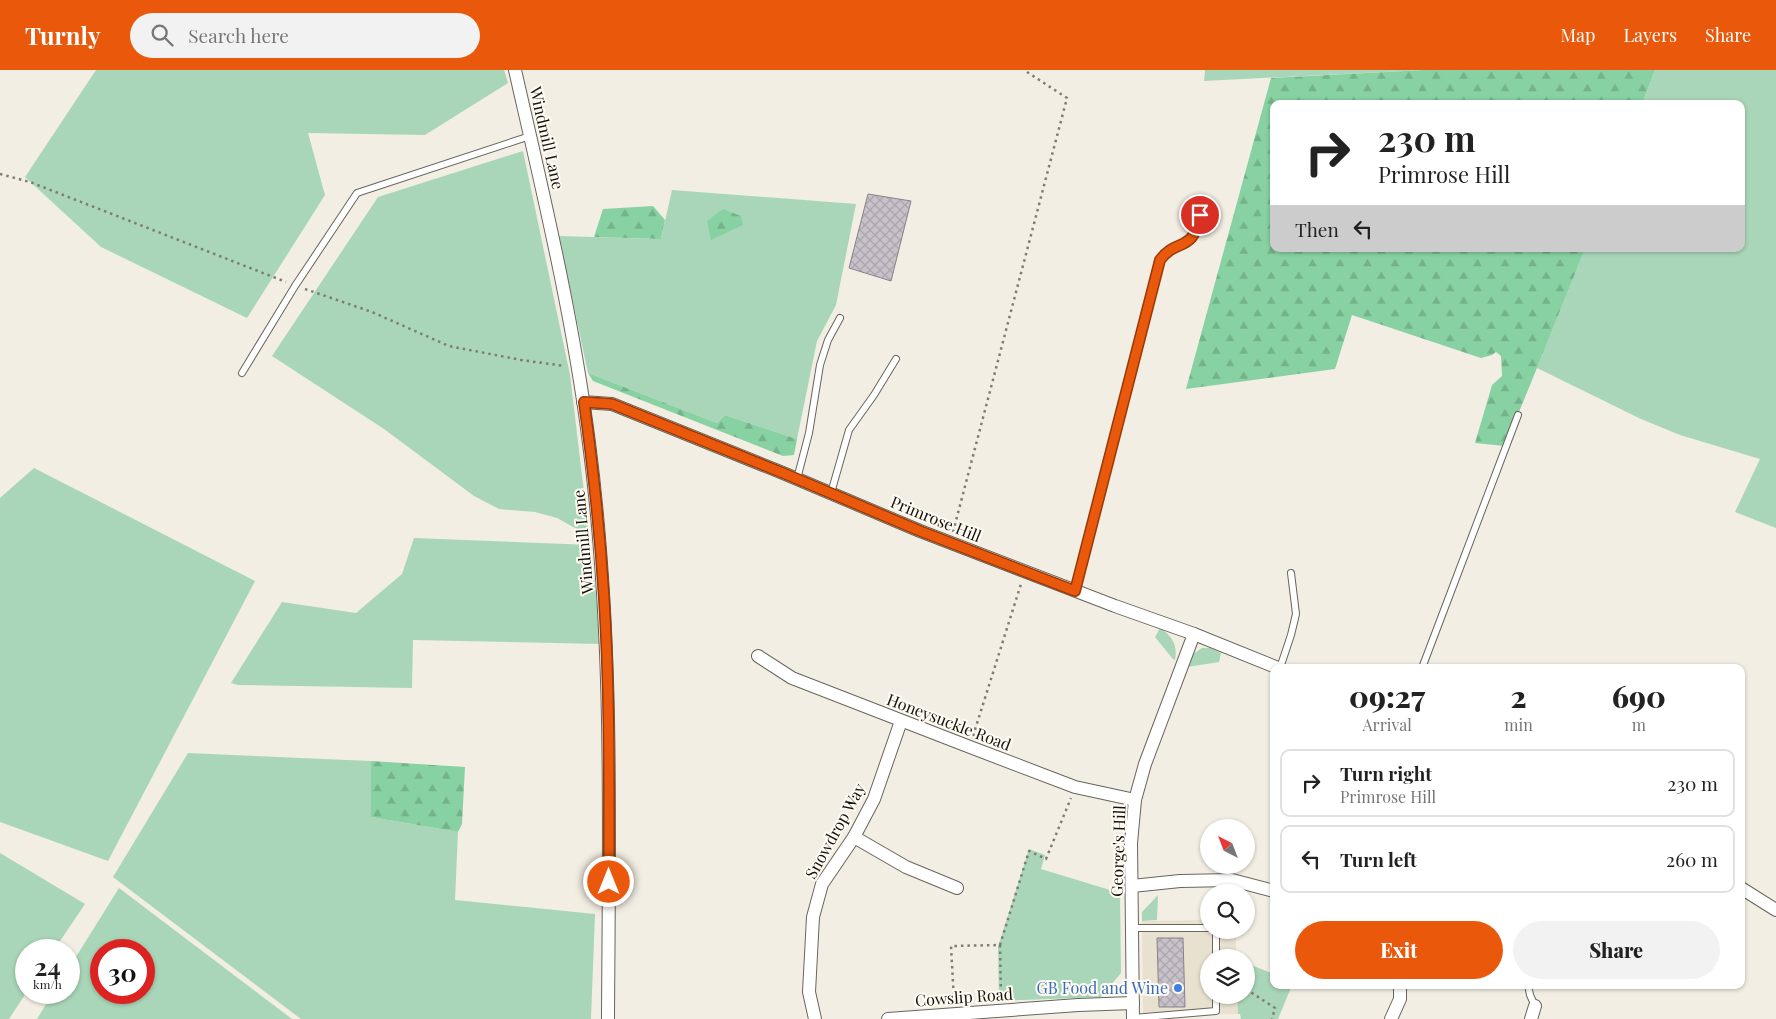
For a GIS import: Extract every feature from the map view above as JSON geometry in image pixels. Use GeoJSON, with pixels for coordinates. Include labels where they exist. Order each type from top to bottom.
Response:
{"type":"FeatureCollection","features":[{"type":"Feature","properties":{"kind":"street","name":"Windmill Lane"},"geometry":{"type":"LineString","coordinates":[[515,70],[554,247],[584,402],[590,445],[604,598],[610,746],[608,1019]]}},
{"type":"Feature","properties":{"kind":"street","name":"Primrose Hill"},"geometry":{"type":"LineString","coordinates":[[584,402],[612,404],[950,543],[1270,664]]}},
{"type":"Feature","properties":{"kind":"street","name":"George's Hill"},"geometry":{"type":"LineString","coordinates":[[1133,1018],[1131,843],[1135,800],[1145,764],[1194,634]]}},
{"type":"Feature","properties":{"kind":"street","name":"Honeysuckle Road"},"geometry":{"type":"LineString","coordinates":[[758,656],[792,678],[970,747],[1075,787],[1135,800]]}},
{"type":"Feature","properties":{"kind":"street","name":"Snowdrop Way"},"geometry":{"type":"LineString","coordinates":[[815,1019],[809,992],[812,917],[822,884],[854,837],[874,799],[902,721]]}},
{"type":"Feature","properties":{"kind":"street"},"geometry":{"type":"LineString","coordinates":[[854,837],[906,867],[957,888]]}},
{"type":"Feature","properties":{"kind":"street"},"geometry":{"type":"LineString","coordinates":[[1132,886],[1180,881],[1232,880],[1270,888]]}},
{"type":"Feature","properties":{"kind":"street"},"geometry":{"type":"LineString","coordinates":[[1745,891],[1776,910]]}},
{"type":"Feature","properties":{"kind":"street"},"geometry":{"type":"LineString","coordinates":[[1391,1019],[1400,999],[1400,989]]}},
{"type":"Feature","properties":{"kind":"street","name":"Cowslip Road"},"geometry":{"type":"LineString","coordinates":[[888,1019],[955,1013],[1133,1003]]}},
{"type":"Feature","properties":{"kind":"street"},"geometry":{"type":"LineString","coordinates":[[1531,1019],[1535,1006]]}},
{"type":"Feature","properties":{"kind":"lane"},"geometry":{"type":"LineString","coordinates":[[242,373],[295,286],[356,194],[530,136]]}},
{"type":"Feature","properties":{"kind":"lane"},"geometry":{"type":"LineString","coordinates":[[1075,591],[1160,260],[1167,252],[1189,242],[1198,226],[1200,202]]}},
{"type":"Feature","properties":{"kind":"lane"},"geometry":{"type":"LineString","coordinates":[[797,479],[809,433],[820,365],[828,340],[840,318]]}},
{"type":"Feature","properties":{"kind":"lane"},"geometry":{"type":"LineString","coordinates":[[831,493],[850,430],[896,359]]}},
{"type":"Feature","properties":{"kind":"lane"},"geometry":{"type":"LineString","coordinates":[[1424,664],[1518,415]]}},
{"type":"Feature","properties":{"kind":"lane"},"geometry":{"type":"LineString","coordinates":[[1280,664],[1296,614],[1291,573]]}},
{"type":"Feature","properties":{"kind":"lane"},"geometry":{"type":"LineString","coordinates":[[1132,928],[1200,928]]}},
{"type":"Feature","properties":{"kind":"lane"},"geometry":{"type":"LineString","coordinates":[[1529,989],[1535,1006]]}},
{"type":"Feature","properties":{"kind":"lane"},"geometry":{"type":"LineString","coordinates":[[1133,1018],[1216,1011],[1216,1004]]}},
{"type":"Feature","properties":{"kind":"path"},"geometry":{"type":"LineString","coordinates":[[950,543],[1067,98],[1024,70]]}},
{"type":"Feature","properties":{"kind":"path"},"geometry":{"type":"LineString","coordinates":[[970,747],[1025,572]]}},
{"type":"Feature","properties":{"kind":"path"},"geometry":{"type":"LineString","coordinates":[[1001,1010],[1000,945],[1029,851],[1046,859],[1072,794]]}},
{"type":"Feature","properties":{"kind":"path"},"geometry":{"type":"LineString","coordinates":[[955,1013],[951,946],[1000,945]]}},
{"type":"Feature","properties":{"kind":"path"},"geometry":{"type":"LineString","coordinates":[[1255,996],[1274,1008],[1272,1019]]}},
{"type":"Feature","properties":{"kind":"shaded area"},"geometry":{"type":"Polygon","coordinates":[[[1200,920],[1200,939],[1236,939],[1236,949],[1200,949],[1200,1004],[1237,1004],[1238,1014],[1143,1016],[1142,921],[1200,920]]]}},
{"type":"Feature","properties":{"kind":"green space"},"geometry":{"type":"Polygon","coordinates":[[[96,70],[504,70],[508,83],[425,135],[308,133],[325,195],[247,318],[101,247],[25,177],[96,70]]]}},
{"type":"Feature","properties":{"kind":"green space"},"geometry":{"type":"Polygon","coordinates":[[[1205,70],[1424,70],[1204,81],[1205,70]]]}},
{"type":"Feature","properties":{"kind":"green space"},"geometry":{"type":"Polygon","coordinates":[[[1424,70],[1655,70],[1644,100],[1270,100],[1270,252],[1584,252],[1505,446],[1475,443],[1492,385],[1502,376],[1501,356],[1496,352],[1481,358],[1352,315],[1335,369],[1186,389],[1271,78],[1424,70]]]}},
{"type":"Feature","properties":{"kind":"green space"},"geometry":{"type":"Polygon","coordinates":[[[1655,70],[1776,70],[1776,528],[1735,512],[1760,459],[1680,435],[1641,419],[1537,368],[1584,252],[1745,252],[1745,100],[1644,100],[1655,70]]]}},
{"type":"Feature","properties":{"kind":"green space"},"geometry":{"type":"Polygon","coordinates":[[[523,151],[570,375],[589,534],[557,518],[535,512],[499,509],[474,496],[384,429],[272,356],[378,197],[523,151]]]}},
{"type":"Feature","properties":{"kind":"green space"},"geometry":{"type":"Polygon","coordinates":[[[672,190],[856,204],[836,305],[817,341],[797,439],[725,415],[717,423],[588,373],[559,236],[661,239],[672,190]]]}},
{"type":"Feature","properties":{"kind":"green space"},"geometry":{"type":"Polygon","coordinates":[[[653,206],[665,220],[661,239],[594,237],[603,209],[653,206]]]}},
{"type":"Feature","properties":{"kind":"green space"},"geometry":{"type":"Polygon","coordinates":[[[723,209],[741,216],[743,225],[711,240],[707,221],[723,209]]]}},
{"type":"Feature","properties":{"kind":"green space"},"geometry":{"type":"Polygon","coordinates":[[[588,373],[717,423],[725,415],[797,439],[794,455],[783,456],[593,381],[588,373]]]}},
{"type":"Feature","properties":{"kind":"green space"},"geometry":{"type":"Polygon","coordinates":[[[34,468],[255,581],[108,861],[0,822],[0,498],[34,468]]]}},
{"type":"Feature","properties":{"kind":"green space"},"geometry":{"type":"Polygon","coordinates":[[[414,538],[591,545],[601,644],[413,640],[412,688],[238,685],[231,683],[282,602],[356,613],[402,574],[414,538]]]}},
{"type":"Feature","properties":{"kind":"green space"},"geometry":{"type":"Polygon","coordinates":[[[1160,628],[1168,634],[1175,645],[1175,660],[1155,637],[1160,628]]]}},
{"type":"Feature","properties":{"kind":"green space"},"geometry":{"type":"Polygon","coordinates":[[[1202,648],[1210,648],[1221,653],[1219,662],[1187,667],[1193,654],[1202,648]]]}},
{"type":"Feature","properties":{"kind":"green space"},"geometry":{"type":"Polygon","coordinates":[[[188,753],[371,761],[371,817],[458,832],[455,900],[595,914],[591,1019],[301,1019],[113,877],[188,753]]]}},
{"type":"Feature","properties":{"kind":"green space"},"geometry":{"type":"Polygon","coordinates":[[[371,761],[465,767],[462,824],[458,832],[371,817],[371,761]]]}},
{"type":"Feature","properties":{"kind":"green space"},"geometry":{"type":"Polygon","coordinates":[[[1029,849],[1045,855],[1041,869],[1120,893],[1121,973],[1101,997],[999,1001],[998,947],[1029,849]]]}},
{"type":"Feature","properties":{"kind":"green space"},"geometry":{"type":"Polygon","coordinates":[[[0,853],[85,904],[61,939],[15,939],[15,1004],[19,1004],[9,1019],[0,1019],[0,853]]]}},
{"type":"Feature","properties":{"kind":"green space"},"geometry":{"type":"Polygon","coordinates":[[[119,888],[292,1019],[37,1019],[46,1004],[80,1004],[80,950],[119,888]]]}},
{"type":"Feature","properties":{"kind":"green space"},"geometry":{"type":"Polygon","coordinates":[[[1158,895],[1157,920],[1142,921],[1142,912],[1158,895]]]}},
{"type":"Feature","properties":{"kind":"green space"},"geometry":{"type":"Polygon","coordinates":[[[1255,967],[1270,972],[1270,989],[1290,989],[1278,1019],[1241,1019],[1240,1014],[1238,1014],[1237,1004],[1255,1004],[1255,967]]]}},
{"type":"Feature","properties":{"kind":"building"},"geometry":{"type":"Polygon","coordinates":[[[868,194],[911,201],[891,281],[849,268],[868,194]]]}},
{"type":"Feature","properties":{"kind":"building"},"geometry":{"type":"Polygon","coordinates":[[[1157,938],[1183,938],[1185,1007],[1159,1007],[1157,938]]]}},
{"type":"Feature","properties":{"kind":"place","name":"GB Food and Wine"},"geometry":{"type":"Point","coordinates":[1178,988]}},
{"type":"Feature","properties":{"kind":"route"},"geometry":{"type":"LineString","coordinates":[[609,882],[610,746],[604,598],[590,445],[584,402],[612,404],[920,531],[1075,591],[1160,260],[1167,252],[1189,242],[1198,226],[1200,215]]}}]}
